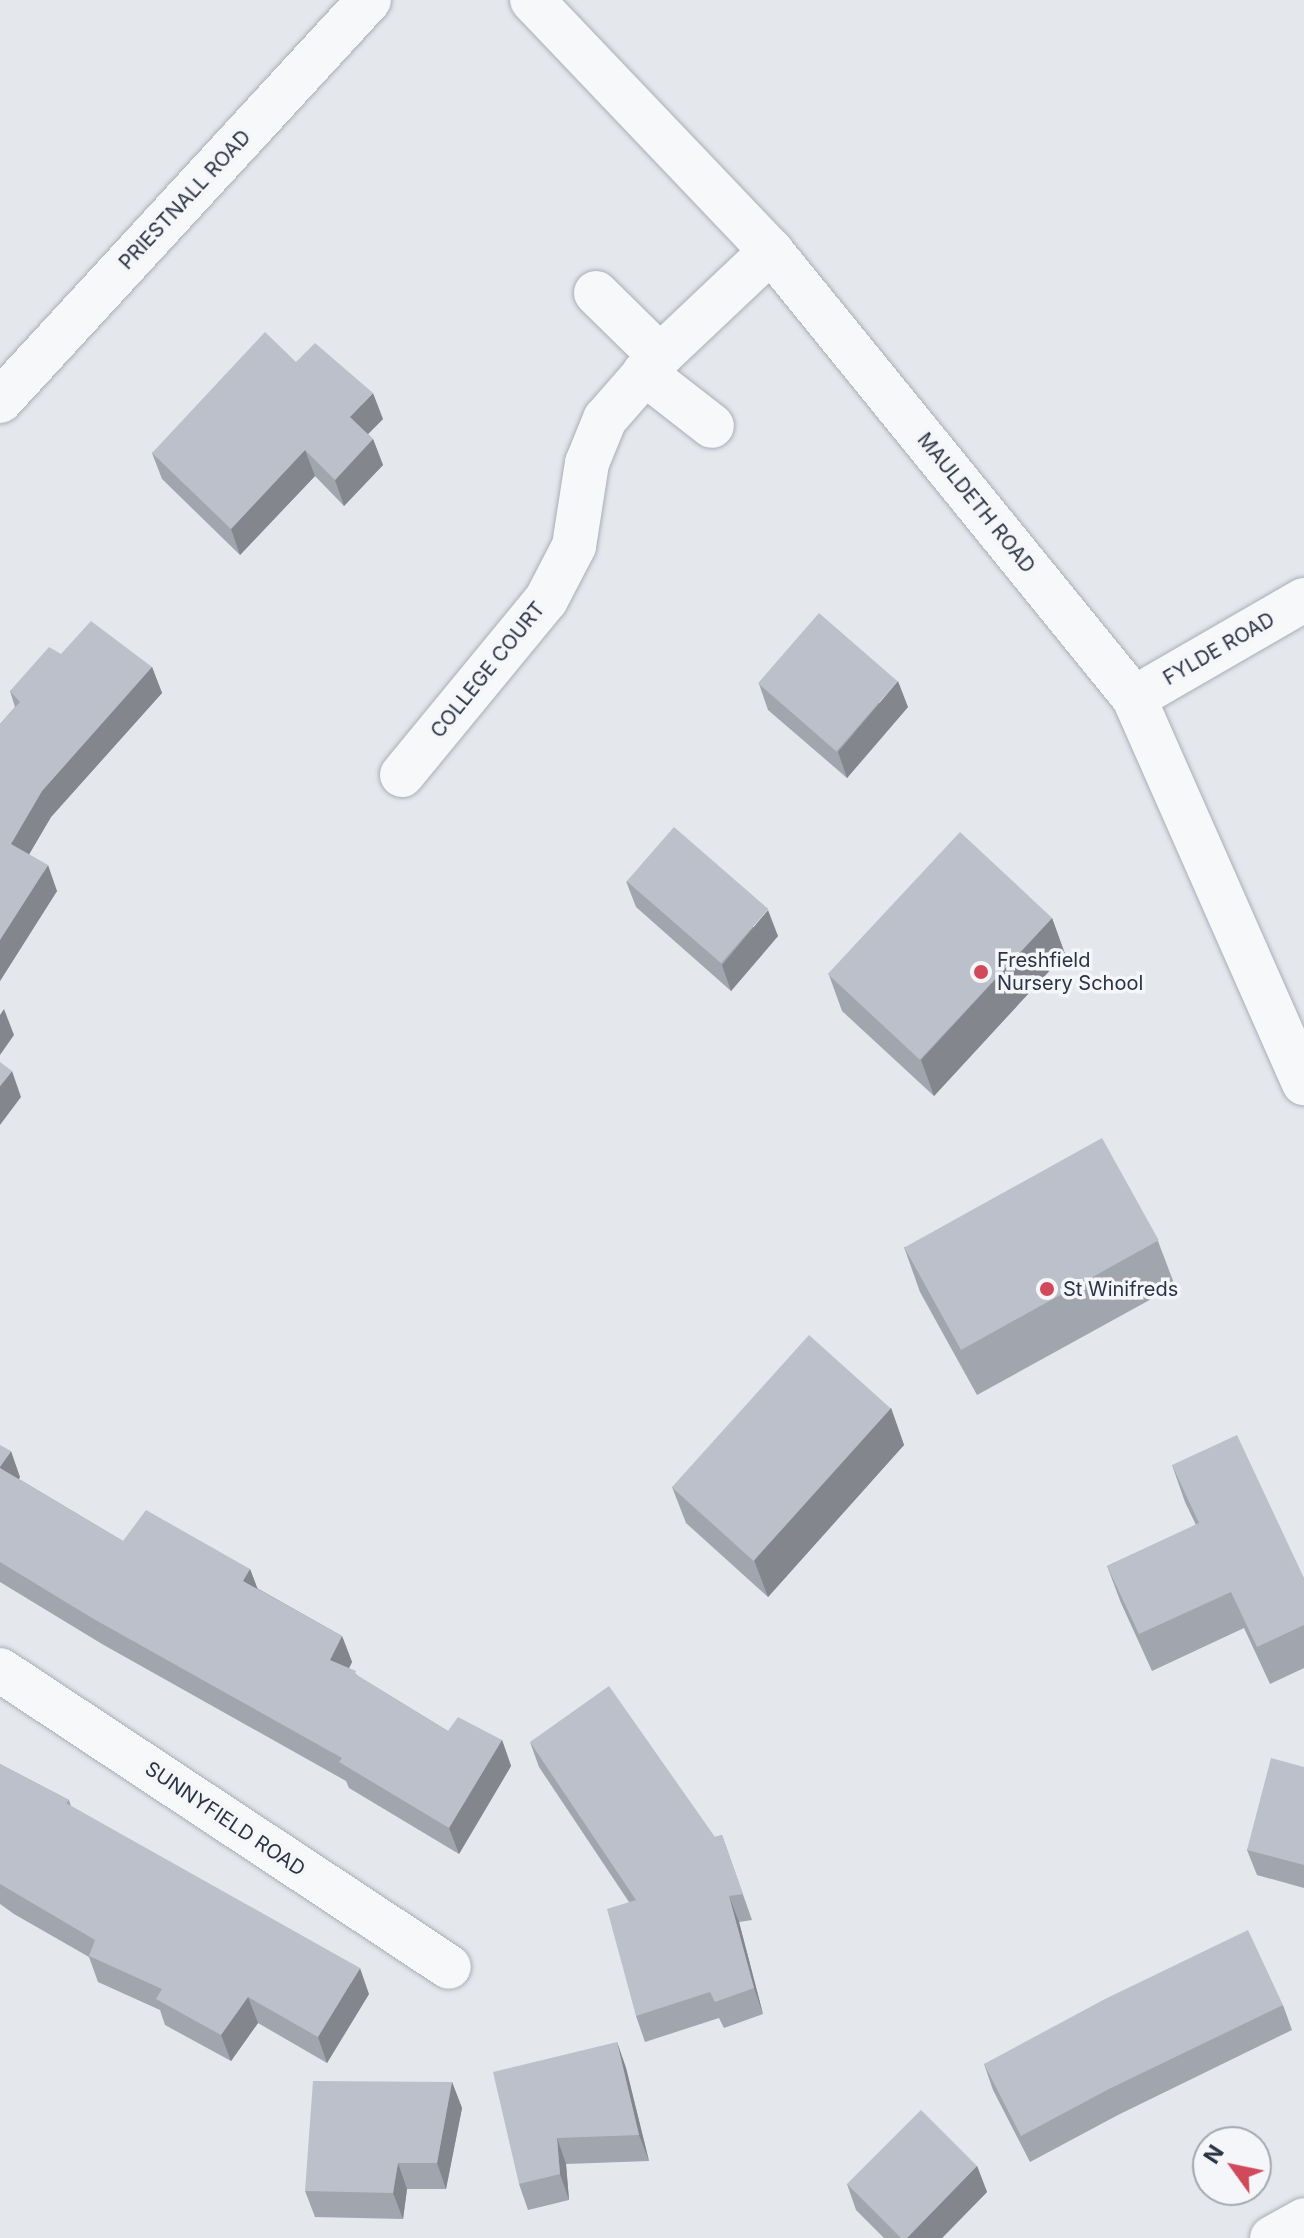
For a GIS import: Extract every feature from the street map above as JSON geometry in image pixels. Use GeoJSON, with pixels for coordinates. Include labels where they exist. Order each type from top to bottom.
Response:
{"type":"FeatureCollection","features":[{"type":"Feature","properties":{"kind":"street","name":"PRIESTNALL ROAD"},"geometry":{"type":"LineString","coordinates":[[0,401],[369,0]]}},
{"type":"Feature","properties":{"kind":"street","name":"MAULDETH ROAD"},"geometry":{"type":"LineString","coordinates":[[532,0],[771,251],[1134,698],[1304,1083]]}},
{"type":"Feature","properties":{"kind":"street","name":"COLLEGE COURT"},"geometry":{"type":"LineString","coordinates":[[402,775],[546,600],[574,546],[587,463],[605,419],[652,364],[771,251]]}},
{"type":"Feature","properties":{"kind":"street"},"geometry":{"type":"LineString","coordinates":[[596,293],[652,364],[712,426]]}},
{"type":"Feature","properties":{"kind":"street","name":"FYLDE ROAD"},"geometry":{"type":"LineString","coordinates":[[1134,698],[1304,600]]}},
{"type":"Feature","properties":{"kind":"street","name":"SUNNYFIELD ROAD"},"geometry":{"type":"LineString","coordinates":[[0,1670],[449,1967]]}},
{"type":"Feature","properties":{"kind":"street"},"geometry":{"type":"LineString","coordinates":[[1272,2238],[1304,2220]]}},
{"type":"Feature","properties":{"kind":"building"},"geometry":{"type":"Polygon","coordinates":[[[265,332],[296,362],[315,343],[373,393],[350,417],[373,439],[335,480],[305,450],[231,529],[152,453],[265,332]]]}},
{"type":"Feature","properties":{"kind":"building"},"geometry":{"type":"Polygon","coordinates":[[[819,613],[897,681],[836,751],[758,683],[819,613]]]}},
{"type":"Feature","properties":{"kind":"building"},"geometry":{"type":"Polygon","coordinates":[[[91,621],[152,667],[42,791],[11,844],[48,865],[0,940],[0,724],[20,702],[10,691],[49,647],[61,654],[91,621]]]}},
{"type":"Feature","properties":{"kind":"building"},"geometry":{"type":"Polygon","coordinates":[[[674,827],[768,909],[721,963],[627,881],[674,827]]]}},
{"type":"Feature","properties":{"kind":"building"},"geometry":{"type":"Polygon","coordinates":[[[960,832],[1052,918],[920,1060],[828,974],[960,832]]]}},
{"type":"Feature","properties":{"kind":"building"},"geometry":{"type":"Polygon","coordinates":[[[0,1062],[12,1071],[0,1086],[0,1062]]]}},
{"type":"Feature","properties":{"kind":"building"},"geometry":{"type":"Polygon","coordinates":[[[1102,1138],[1159,1240],[961,1350],[904,1248],[1102,1138]]]}},
{"type":"Feature","properties":{"kind":"building"},"geometry":{"type":"Polygon","coordinates":[[[809,1335],[891,1409],[754,1561],[672,1487],[809,1335]]]}},
{"type":"Feature","properties":{"kind":"building"},"geometry":{"type":"Polygon","coordinates":[[[1237,1435],[1304,1578],[1304,1625],[1257,1647],[1231,1592],[1139,1634],[1107,1566],[1199,1523],[1172,1465],[1237,1435]]]}},
{"type":"Feature","properties":{"kind":"building"},"geometry":{"type":"Polygon","coordinates":[[[0,1445],[11,1451],[0,1467],[0,1445]]]}},
{"type":"Feature","properties":{"kind":"building"},"geometry":{"type":"Polygon","coordinates":[[[0,1468],[123,1541],[146,1510],[250,1569],[243,1581],[342,1636],[330,1660],[356,1671],[355,1674],[448,1731],[458,1717],[502,1740],[449,1828],[339,1762],[342,1758],[92,1618],[0,1562],[0,1468]]]}},
{"type":"Feature","properties":{"kind":"building"},"geometry":{"type":"Polygon","coordinates":[[[609,1686],[715,1837],[722,1835],[743,1894],[729,1896],[754,1988],[715,2002],[710,1992],[636,2016],[607,1909],[636,1900],[530,1742],[609,1686]]]}},
{"type":"Feature","properties":{"kind":"building"},"geometry":{"type":"Polygon","coordinates":[[[1271,1758],[1304,1767],[1304,1865],[1247,1850],[1271,1758]]]}},
{"type":"Feature","properties":{"kind":"building"},"geometry":{"type":"Polygon","coordinates":[[[0,1764],[69,1800],[66,1803],[360,1968],[318,2037],[248,1997],[221,2035],[156,1999],[162,1989],[89,1956],[95,1940],[0,1884],[0,1764]]]}},
{"type":"Feature","properties":{"kind":"building"},"geometry":{"type":"Polygon","coordinates":[[[1248,1930],[1283,2005],[1109,2089],[1021,2136],[984,2064],[1105,1999],[1248,1930]]]}},
{"type":"Feature","properties":{"kind":"building"},"geometry":{"type":"Polygon","coordinates":[[[617,2042],[639,2135],[557,2138],[560,2174],[519,2184],[493,2072],[617,2042]]]}},
{"type":"Feature","properties":{"kind":"building"},"geometry":{"type":"Polygon","coordinates":[[[313,2081],[452,2082],[437,2163],[398,2163],[393,2193],[305,2191],[313,2081]]]}},
{"type":"Feature","properties":{"kind":"building"},"geometry":{"type":"Polygon","coordinates":[[[921,2110],[977,2166],[907,2238],[901,2238],[847,2184],[921,2110]]]}},
{"type":"Feature","properties":{"kind":"place","name":"Freshfield Nursery School"},"geometry":{"type":"Point","coordinates":[981,972]}},
{"type":"Feature","properties":{"kind":"place","name":"St Winifreds"},"geometry":{"type":"Point","coordinates":[1047,1289]}}]}
